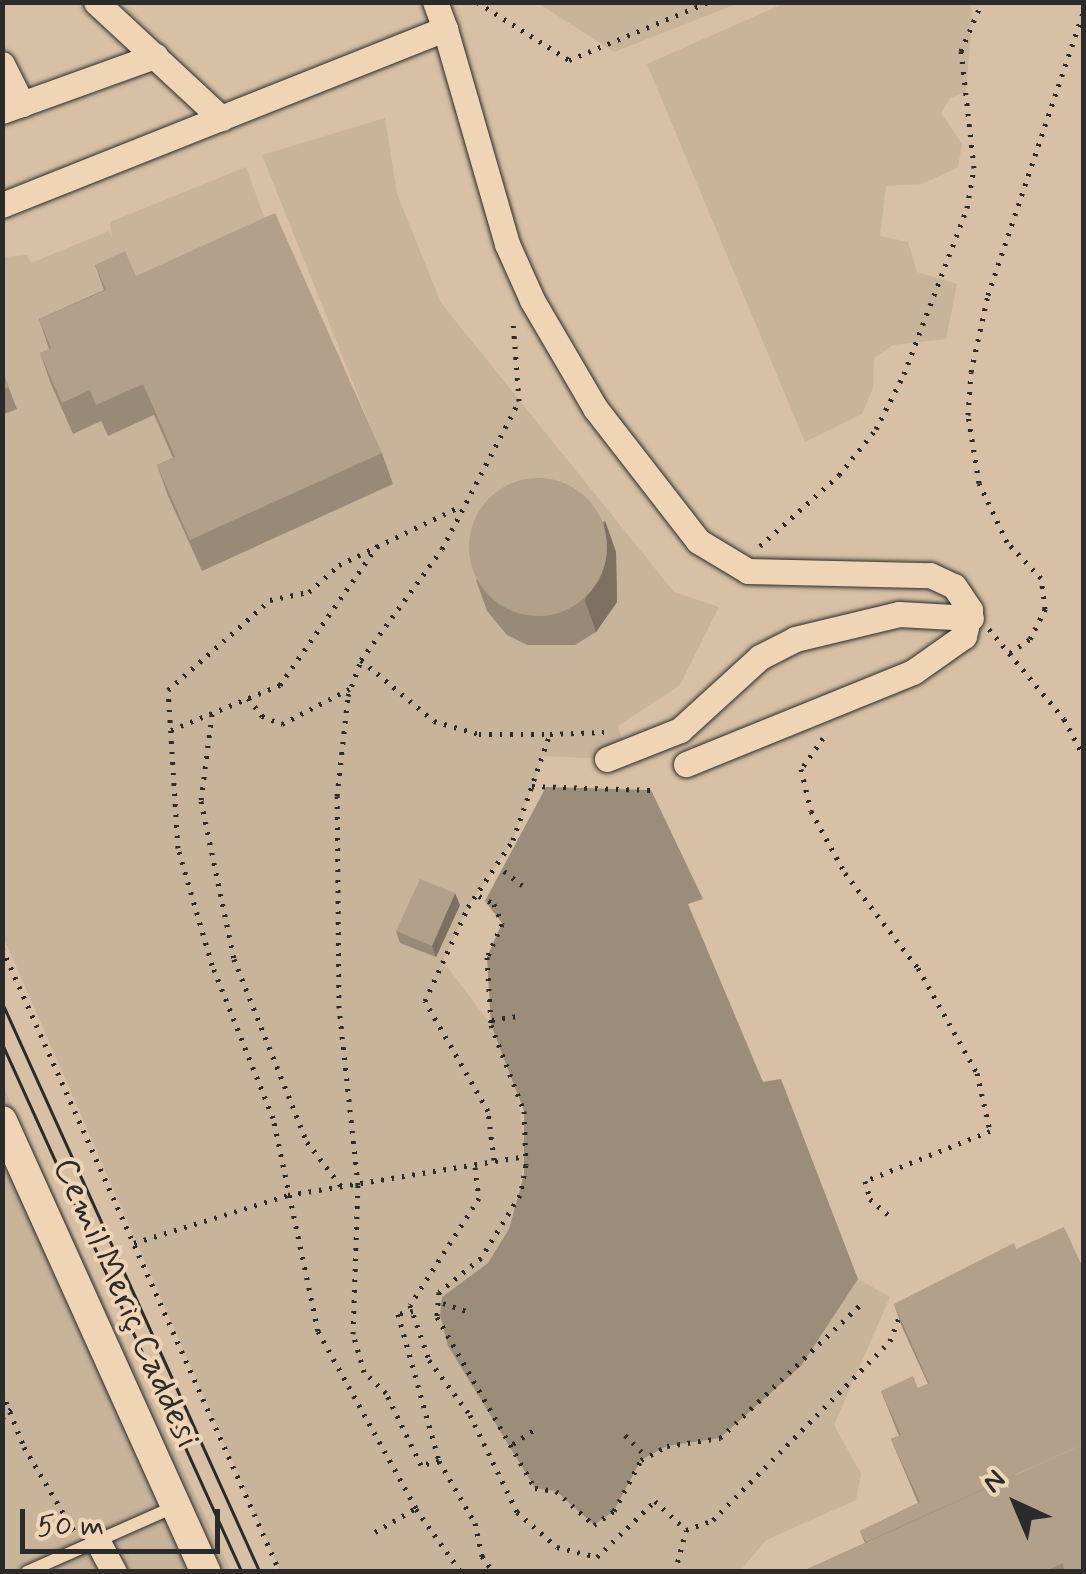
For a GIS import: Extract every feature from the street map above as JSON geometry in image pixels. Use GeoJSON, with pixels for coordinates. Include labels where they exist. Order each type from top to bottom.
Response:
{"type":"FeatureCollection","features":[{"type":"Feature","properties":{"kind":"street"},"geometry":{"type":"LineString","coordinates":[[96,2],[221,118]]}},
{"type":"Feature","properties":{"kind":"street"},"geometry":{"type":"LineString","coordinates":[[435,2],[506,244],[554,342],[656,490],[698,540],[734,566],[930,575],[962,594],[982,627]]}},
{"type":"Feature","properties":{"kind":"street"},"geometry":{"type":"LineString","coordinates":[[2,204],[445,29]]}},
{"type":"Feature","properties":{"kind":"street"},"geometry":{"type":"LineString","coordinates":[[2,64],[12,108],[155,56]]}},
{"type":"Feature","properties":{"kind":"street"},"geometry":{"type":"LineString","coordinates":[[607,759],[680,730],[760,657],[794,639],[899,614],[982,627]]}},
{"type":"Feature","properties":{"kind":"street"},"geometry":{"type":"LineString","coordinates":[[686,764],[913,672],[982,627]]}},
{"type":"Feature","properties":{"kind":"street","name":"Cemil Meriç Caddesi"},"geometry":{"type":"LineString","coordinates":[[2,1120],[206,1572]]}},
{"type":"Feature","properties":{"kind":"street"},"geometry":{"type":"LineString","coordinates":[[86,1537],[114,1572]]}},
{"type":"Feature","properties":{"kind":"lane"},"geometry":{"type":"LineString","coordinates":[[28,1572],[86,1537],[176,1506]]}},
{"type":"Feature","properties":{"kind":"path"},"geometry":{"type":"LineString","coordinates":[[477,2],[569,60],[708,2]]}},
{"type":"Feature","properties":{"kind":"path"},"geometry":{"type":"LineString","coordinates":[[734,566],[838,475],[876,429],[904,374],[967,208],[974,168],[961,51],[982,2]]}},
{"type":"Feature","properties":{"kind":"path"},"geometry":{"type":"LineString","coordinates":[[1010,653],[1030,639],[1045,610],[1042,578],[1008,542],[978,483],[968,415],[971,372],[988,295],[1084,9]]}},
{"type":"Feature","properties":{"kind":"path"},"geometry":{"type":"LineString","coordinates":[[438,1461],[422,1465],[386,1393],[364,1372],[358,1354],[358,1185],[337,967],[337,796],[351,688],[361,660],[442,549],[460,506],[520,401],[512,303]]}},
{"type":"Feature","properties":{"kind":"path"},"geometry":{"type":"LineString","coordinates":[[460,506],[339,565],[309,592],[270,600],[168,690],[178,848],[212,965],[272,1118],[326,1350],[371,1418],[416,1508],[461,1572]]}},
{"type":"Feature","properties":{"kind":"path"},"geometry":{"type":"LineString","coordinates":[[171,730],[280,685],[380,543]]}},
{"type":"Feature","properties":{"kind":"path"},"geometry":{"type":"LineString","coordinates":[[982,627],[1010,653],[1064,719],[1084,757]]}},
{"type":"Feature","properties":{"kind":"path"},"geometry":{"type":"LineString","coordinates":[[361,660],[434,721],[478,734],[616,732]]}},
{"type":"Feature","properties":{"kind":"path"},"geometry":{"type":"LineString","coordinates":[[248,698],[262,716],[282,724],[351,688]]}},
{"type":"Feature","properties":{"kind":"path"},"geometry":{"type":"LineString","coordinates":[[212,714],[201,801],[234,959],[307,1142],[340,1186]]}},
{"type":"Feature","properties":{"kind":"path"},"geometry":{"type":"LineString","coordinates":[[838,729],[801,769],[811,811],[845,872],[918,968],[976,1073],[990,1131],[865,1181],[870,1200],[891,1217]]}},
{"type":"Feature","properties":{"kind":"path"},"geometry":{"type":"LineString","coordinates":[[494,1160],[488,1111],[425,1001],[512,840],[550,734]]}},
{"type":"Feature","properties":{"kind":"path"},"geometry":{"type":"LineString","coordinates":[[532,786],[651,790]]}},
{"type":"Feature","properties":{"kind":"path"},"geometry":{"type":"LineString","coordinates":[[504,871],[522,885]]}},
{"type":"Feature","properties":{"kind":"path"},"geometry":{"type":"LineString","coordinates":[[479,896],[494,904],[502,924],[487,957],[492,1020],[524,1112],[526,1156],[520,1195],[466,1276],[439,1292],[437,1317],[448,1346],[512,1444],[535,1488],[556,1491],[594,1524],[614,1511],[641,1460],[667,1446],[720,1438],[860,1305]]}},
{"type":"Feature","properties":{"kind":"path"},"geometry":{"type":"LineString","coordinates":[[2,948],[280,1572]]}},
{"type":"Feature","properties":{"kind":"path"},"geometry":{"type":"LineString","coordinates":[[492,1020],[518,1016]]}},
{"type":"Feature","properties":{"kind":"path"},"geometry":{"type":"LineString","coordinates":[[134,1243],[288,1196],[526,1156]]}},
{"type":"Feature","properties":{"kind":"path"},"geometry":{"type":"LineString","coordinates":[[475,1167],[479,1198],[410,1304],[429,1360],[470,1415],[516,1512],[557,1547],[597,1557],[656,1501],[686,1530]]}},
{"type":"Feature","properties":{"kind":"path"},"geometry":{"type":"LineString","coordinates":[[443,1302],[466,1311]]}},
{"type":"Feature","properties":{"kind":"path"},"geometry":{"type":"LineString","coordinates":[[412,1311],[398,1314],[438,1461],[476,1522],[482,1556],[494,1572]]}},
{"type":"Feature","properties":{"kind":"path"},"geometry":{"type":"LineString","coordinates":[[686,1530],[713,1520],[751,1482],[890,1341],[901,1312]]}},
{"type":"Feature","properties":{"kind":"path"},"geometry":{"type":"LineString","coordinates":[[2,1392],[24,1447],[86,1537]]}},
{"type":"Feature","properties":{"kind":"path"},"geometry":{"type":"LineString","coordinates":[[2,1418],[11,1409]]}},
{"type":"Feature","properties":{"kind":"path"},"geometry":{"type":"LineString","coordinates":[[512,1444],[537,1428]]}},
{"type":"Feature","properties":{"kind":"path"},"geometry":{"type":"LineString","coordinates":[[625,1435],[646,1456]]}},
{"type":"Feature","properties":{"kind":"path"},"geometry":{"type":"LineString","coordinates":[[375,1532],[416,1508]]}},
{"type":"Feature","properties":{"kind":"path"},"geometry":{"type":"LineString","coordinates":[[674,1572],[686,1530]]}},
{"type":"Feature","properties":{"kind":"shaded area"},"geometry":{"type":"Polygon","coordinates":[[[3,3],[1083,3],[1083,1571],[3,1571],[3,3]]]}},
{"type":"Feature","properties":{"kind":"shaded area"},"geometry":{"type":"Polygon","coordinates":[[[538,3],[739,3],[614,52],[538,3]]]}},
{"type":"Feature","properties":{"kind":"shaded area"},"geometry":{"type":"Polygon","coordinates":[[[785,3],[971,3],[972,18],[966,92],[950,98],[941,113],[962,144],[958,167],[922,184],[886,186],[880,236],[908,242],[917,272],[957,284],[946,339],[893,345],[874,358],[873,388],[862,414],[805,442],[647,64],[785,3]]]}},
{"type":"Feature","properties":{"kind":"shaded area"},"geometry":{"type":"Polygon","coordinates":[[[385,118],[397,194],[441,303],[674,592],[719,607],[680,685],[618,726],[626,753],[607,759],[543,756],[513,840],[468,907],[443,961],[488,1021],[517,1086],[526,1156],[509,1229],[488,1263],[442,1297],[451,1351],[522,1462],[556,1491],[615,1511],[641,1460],[667,1446],[720,1438],[801,1366],[858,1279],[890,1297],[834,1425],[861,1474],[856,1500],[766,1540],[740,1571],[280,1571],[3,936],[2,415],[17,409],[3,372],[3,257],[27,255],[31,263],[109,231],[112,238],[110,222],[246,167],[266,222],[137,277],[123,262],[52,384],[101,421],[108,436],[154,415],[186,488],[168,497],[202,570],[393,483],[262,155],[385,118]]]}},
{"type":"Feature","properties":{"kind":"shaded area"},"geometry":{"type":"Polygon","coordinates":[[[546,787],[651,790],[703,899],[688,904],[763,1082],[781,1079],[858,1279],[801,1366],[720,1438],[667,1446],[641,1460],[614,1511],[594,1525],[556,1491],[535,1488],[448,1346],[440,1315],[442,1297],[488,1263],[509,1229],[524,1174],[524,1111],[491,1025],[487,957],[502,923],[485,901],[546,787]]]}},
{"type":"Feature","properties":{"kind":"shaded area"},"geometry":{"type":"Polygon","coordinates":[[[3,1086],[231,1571],[3,1571],[3,1086]]]}},
{"type":"Feature","properties":{"kind":"building"},"geometry":{"type":"Polygon","coordinates":[[[275,213],[382,453],[190,540],[157,465],[175,457],[143,384],[96,405],[90,390],[62,403],[40,353],[51,348],[39,319],[106,290],[95,265],[125,251],[136,276],[275,213]]]}},
{"type":"Feature","properties":{"kind":"building"},"geometry":{"type":"Polygon","coordinates":[[[2,370],[9,387],[2,390],[2,370]]]}},
{"type":"Feature","properties":{"kind":"building"},"geometry":{"type":"Polygon","coordinates":[[[538,478],[564,483],[587,498],[602,521],[607,547],[602,573],[587,596],[564,611],[538,616],[512,611],[489,596],[474,573],[469,547],[474,521],[489,498],[512,483],[538,478]]]}},
{"type":"Feature","properties":{"kind":"building"},"geometry":{"type":"Polygon","coordinates":[[[420,879],[455,893],[432,946],[396,931],[420,879]]]}},
{"type":"Feature","properties":{"kind":"building"},"geometry":{"type":"Polygon","coordinates":[[[1064,1227],[1084,1270],[1084,1444],[866,1542],[860,1531],[920,1502],[891,1439],[901,1435],[881,1391],[913,1376],[918,1388],[929,1383],[894,1304],[1014,1243],[1016,1249],[1064,1227]]]}},
{"type":"Feature","properties":{"kind":"building"},"geometry":{"type":"Polygon","coordinates":[[[1084,1444],[1084,1572],[1064,1572],[1063,1563],[1044,1572],[801,1572],[1084,1444]]]}},
{"type":"Feature","properties":{"kind":"tram line"},"geometry":{"type":"LineString","coordinates":[[2,1002],[260,1572]]}},
{"type":"Feature","properties":{"kind":"tram line"},"geometry":{"type":"LineString","coordinates":[[2,1043],[242,1572]]}}]}
